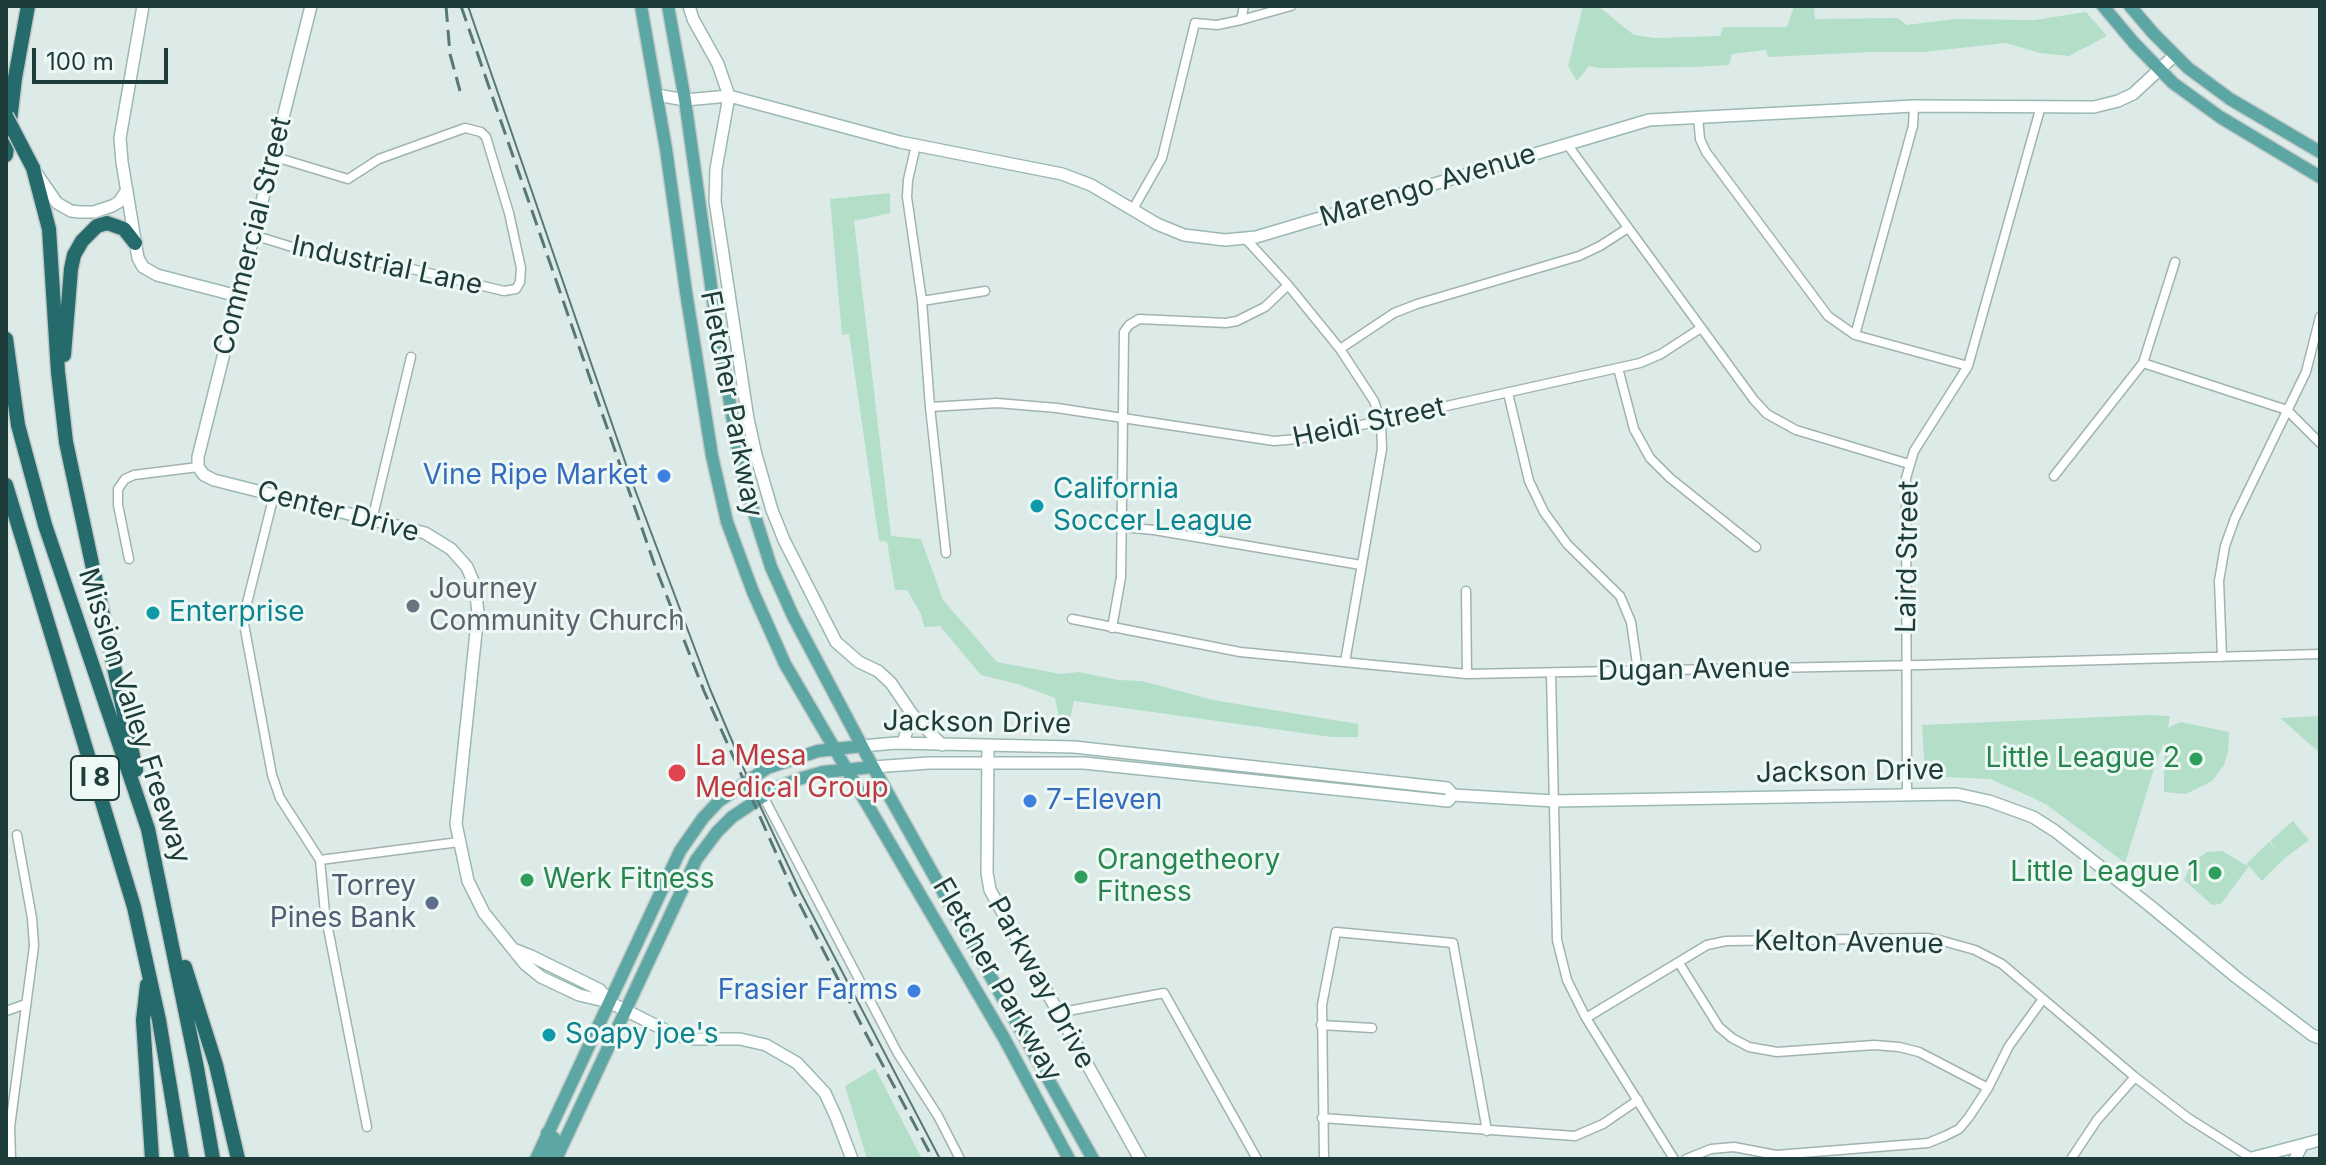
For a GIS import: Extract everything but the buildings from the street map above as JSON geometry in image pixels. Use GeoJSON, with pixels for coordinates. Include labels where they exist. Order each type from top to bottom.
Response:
{"type":"FeatureCollection","features":[{"type":"Feature","properties":{"kind":"highway"},"geometry":{"type":"LineString","coordinates":[[6,155],[28,6]]}},
{"type":"Feature","properties":{"kind":"highway"},"geometry":{"type":"LineString","coordinates":[[6,116],[33,168],[49,229],[58,372],[73,478],[148,829]]}},
{"type":"Feature","properties":{"kind":"highway"},"geometry":{"type":"LineString","coordinates":[[62,408],[74,255],[82,241],[101,224],[124,229],[135,243]]}},
{"type":"Feature","properties":{"kind":"highway","name":"Mission Valley Freeway"},"geometry":{"type":"LineString","coordinates":[[6,339],[18,425],[45,525],[148,829],[213,1159]]}},
{"type":"Feature","properties":{"kind":"highway","name":"Mission Valley Freeway"},"geometry":{"type":"LineString","coordinates":[[6,485],[134,907],[182,1159]]}},
{"type":"Feature","properties":{"kind":"highway"},"geometry":{"type":"LineString","coordinates":[[6,514],[38,587]]}},
{"type":"Feature","properties":{"kind":"highway"},"geometry":{"type":"LineString","coordinates":[[161,891],[216,1065],[238,1159]]}},
{"type":"Feature","properties":{"kind":"highway"},"geometry":{"type":"LineString","coordinates":[[148,969],[143,1020],[152,1159]]}},
{"type":"Feature","properties":{"kind":"main road"},"geometry":{"type":"LineString","coordinates":[[143,6],[121,123],[122,162],[138,258],[149,272],[238,296]]}},
{"type":"Feature","properties":{"kind":"main road","name":"Commercial Street"},"geometry":{"type":"LineString","coordinates":[[198,467],[311,6]]}},
{"type":"Feature","properties":{"kind":"main road","name":"Fletcher Parkway"},"geometry":{"type":"LineString","coordinates":[[641,6],[712,456],[727,522],[785,664],[1004,1038],[1069,1159]]}},
{"type":"Feature","properties":{"kind":"main road","name":"Fletcher Parkway"},"geometry":{"type":"LineString","coordinates":[[668,6],[742,475],[771,567],[793,616],[873,767],[1093,1159]]}},
{"type":"Feature","properties":{"kind":"main road"},"geometry":{"type":"LineString","coordinates":[[689,6],[718,64],[729,96],[716,169],[715,201],[748,419],[756,455],[784,540],[836,642],[891,683],[912,714],[942,745]]}},
{"type":"Feature","properties":{"kind":"main road"},"geometry":{"type":"LineString","coordinates":[[2103,6],[2173,83],[2220,117],[2320,177]]}},
{"type":"Feature","properties":{"kind":"main road"},"geometry":{"type":"LineString","coordinates":[[2130,6],[2188,68],[2230,99],[2320,152]]}},
{"type":"Feature","properties":{"kind":"main road","name":"Marengo Avenue"},"geometry":{"type":"LineString","coordinates":[[657,95],[685,100],[729,96],[916,145],[1062,174],[1091,185],[1157,224],[1184,235],[1225,240],[1256,237],[1649,120],[1914,106],[2094,107],[2133,94],[2175,55]]}},
{"type":"Feature","properties":{"kind":"main road","name":"Marengo Avenue"},"geometry":{"type":"LineString","coordinates":[[659,111],[685,100]]}},
{"type":"Feature","properties":{"kind":"main road"},"geometry":{"type":"LineString","coordinates":[[33,168],[57,203],[71,211],[106,209],[119,202],[127,190]]}},
{"type":"Feature","properties":{"kind":"main road","name":"Center Drive"},"geometry":{"type":"LineString","coordinates":[[198,467],[204,475],[214,480],[425,533],[451,549],[467,567],[475,586],[478,613],[456,824],[468,881],[484,913],[525,964],[541,977],[579,995],[609,1002],[673,1034],[691,1039],[740,1039],[766,1045],[797,1063],[825,1093],[852,1159]]}},
{"type":"Feature","properties":{"kind":"main road"},"geometry":{"type":"LineString","coordinates":[[903,743],[912,714]]}},
{"type":"Feature","properties":{"kind":"main road","name":"Jackson Drive"},"geometry":{"type":"LineString","coordinates":[[536,1159],[680,851],[703,818],[719,801],[767,768],[818,751],[903,743],[1074,747],[1447,788],[1453,795],[1554,801],[1957,794],[1989,801],[2033,817],[2316,1036],[2320,1049]]}},
{"type":"Feature","properties":{"kind":"main road","name":"Parkway Drive"},"geometry":{"type":"LineString","coordinates":[[988,746],[987,873],[990,890],[1140,1159]]}},
{"type":"Feature","properties":{"kind":"main road","name":"Jackson Drive"},"geometry":{"type":"LineString","coordinates":[[556,1159],[696,860],[730,819],[774,789],[823,772],[848,769],[921,763],[1084,763],[1448,801],[1453,795]]}},
{"type":"Feature","properties":{"kind":"main road"},"geometry":{"type":"LineString","coordinates":[[546,1159],[554,1138],[547,1133]]}},
{"type":"Feature","properties":{"kind":"main road"},"geometry":{"type":"LineString","coordinates":[[2252,1159],[2320,1140]]}},
{"type":"Feature","properties":{"kind":"main road"},"geometry":{"type":"LineString","coordinates":[[2295,1159],[2302,1145]]}},
{"type":"Feature","properties":{"kind":"street"},"geometry":{"type":"LineString","coordinates":[[1241,20],[1244,6]]}},
{"type":"Feature","properties":{"kind":"street"},"geometry":{"type":"LineString","coordinates":[[1133,209],[1162,158],[1195,23],[1217,25],[1291,6]]}},
{"type":"Feature","properties":{"kind":"street"},"geometry":{"type":"LineString","coordinates":[[1855,335],[1913,126],[1914,106]]}},
{"type":"Feature","properties":{"kind":"street","name":"Laird Street"},"geometry":{"type":"LineString","coordinates":[[1907,795],[1906,478],[1914,451],[1968,366],[2041,106]]}},
{"type":"Feature","properties":{"kind":"street"},"geometry":{"type":"LineString","coordinates":[[1698,116],[1700,139],[1706,152],[1828,316],[1855,335],[1968,366]]}},
{"type":"Feature","properties":{"kind":"street","name":"Industrial Lane"},"geometry":{"type":"LineString","coordinates":[[253,235],[315,254],[364,259],[504,291],[516,289],[520,282],[521,268],[509,213],[486,137],[481,132],[465,128],[379,159],[348,179],[272,156]]}},
{"type":"Feature","properties":{"kind":"street"},"geometry":{"type":"LineString","coordinates":[[1567,144],[1754,400],[1774,419],[1796,430],[1909,464]]}},
{"type":"Feature","properties":{"kind":"street"},"geometry":{"type":"LineString","coordinates":[[916,145],[907,197],[922,301],[946,553]]}},
{"type":"Feature","properties":{"kind":"street"},"geometry":{"type":"LineString","coordinates":[[1340,349],[1394,313],[1579,256],[1628,228]]}},
{"type":"Feature","properties":{"kind":"street"},"geometry":{"type":"LineString","coordinates":[[1245,238],[1340,349],[1374,401],[1381,422],[1382,449],[1345,662]]}},
{"type":"Feature","properties":{"kind":"street"},"geometry":{"type":"LineString","coordinates":[[2054,476],[2143,363],[2175,262]]}},
{"type":"Feature","properties":{"kind":"street"},"geometry":{"type":"LineString","coordinates":[[1112,628],[1121,577],[1124,332],[1139,319],[1237,321],[1265,307],[1288,285]]}},
{"type":"Feature","properties":{"kind":"street"},"geometry":{"type":"LineString","coordinates":[[922,301],[985,291]]}},
{"type":"Feature","properties":{"kind":"street"},"geometry":{"type":"LineString","coordinates":[[2222,657],[2219,581],[2225,546],[2235,518],[2306,372],[2320,317]]}},
{"type":"Feature","properties":{"kind":"street","name":"Heidi Street"},"geometry":{"type":"LineString","coordinates":[[930,407],[997,403],[1123,416],[1274,441],[1298,439],[1640,363],[1661,354],[1701,328]]}},
{"type":"Feature","properties":{"kind":"street"},"geometry":{"type":"LineString","coordinates":[[372,520],[411,357]]}},
{"type":"Feature","properties":{"kind":"street"},"geometry":{"type":"LineString","coordinates":[[2143,363],[2287,410],[2320,443]]}},
{"type":"Feature","properties":{"kind":"street"},"geometry":{"type":"LineString","coordinates":[[1618,368],[1630,421],[1650,458],[1670,478],[1756,547]]}},
{"type":"Feature","properties":{"kind":"street"},"geometry":{"type":"LineString","coordinates":[[1508,393],[1529,481],[1544,512],[1567,544],[1620,596],[1631,622],[1638,671]]}},
{"type":"Feature","properties":{"kind":"street"},"geometry":{"type":"LineString","coordinates":[[129,559],[118,505],[118,489],[125,479],[134,475],[198,467]]}},
{"type":"Feature","properties":{"kind":"street"},"geometry":{"type":"LineString","coordinates":[[274,495],[244,624],[272,775],[280,798],[320,860],[325,913],[367,1127]]}},
{"type":"Feature","properties":{"kind":"street"},"geometry":{"type":"LineString","coordinates":[[1122,527],[1361,565]]}},
{"type":"Feature","properties":{"kind":"street"},"geometry":{"type":"LineString","coordinates":[[1466,591],[1467,674]]}},
{"type":"Feature","properties":{"kind":"street","name":"Dugan Avenue"},"geometry":{"type":"LineString","coordinates":[[1072,619],[1240,652],[1467,674],[2320,654]]}},
{"type":"Feature","properties":{"kind":"street"},"geometry":{"type":"LineString","coordinates":[[1551,673],[1557,940],[1567,980],[1586,1018],[1674,1159]]}},
{"type":"Feature","properties":{"kind":"street"},"geometry":{"type":"LineString","coordinates":[[763,796],[897,1052],[938,1116],[960,1159]]}},
{"type":"Feature","properties":{"kind":"street"},"geometry":{"type":"LineString","coordinates":[[11,1159],[10,1127],[34,946],[17,835]]}},
{"type":"Feature","properties":{"kind":"street"},"geometry":{"type":"LineString","coordinates":[[320,860],[458,840]]}},
{"type":"Feature","properties":{"kind":"street"},"geometry":{"type":"LineString","coordinates":[[1324,1159],[1322,1005],[1336,932],[1453,943],[1487,1131]]}},
{"type":"Feature","properties":{"kind":"street","name":"Kelton Avenue"},"geometry":{"type":"LineString","coordinates":[[1586,1018],[1707,945],[1726,941],[1927,938],[1959,945],[2002,964],[2135,1077],[2188,1118],[2252,1159]]}},
{"type":"Feature","properties":{"kind":"street"},"geometry":{"type":"LineString","coordinates":[[1679,963],[1719,1027],[1749,1047],[1777,1052],[1874,1045],[1899,1047],[1919,1052],[1988,1088]]}},
{"type":"Feature","properties":{"kind":"street"},"geometry":{"type":"LineString","coordinates":[[1057,1013],[1164,993],[1257,1159]]}},
{"type":"Feature","properties":{"kind":"street"},"geometry":{"type":"LineString","coordinates":[[1686,1159],[1711,1149],[1734,1147],[1776,1155],[1928,1143],[1959,1129],[1969,1117],[2009,1046],[2043,999]]}},
{"type":"Feature","properties":{"kind":"street"},"geometry":{"type":"LineString","coordinates":[[6,1011],[26,1004]]}},
{"type":"Feature","properties":{"kind":"street"},"geometry":{"type":"LineString","coordinates":[[1321,1025],[1372,1028]]}},
{"type":"Feature","properties":{"kind":"street"},"geometry":{"type":"LineString","coordinates":[[2071,1159],[2097,1120],[2135,1077]]}},
{"type":"Feature","properties":{"kind":"street"},"geometry":{"type":"LineString","coordinates":[[1322,1118],[1575,1136],[1603,1124],[1638,1100]]}},
{"type":"Feature","properties":{"kind":"green space"},"geometry":{"type":"Polygon","coordinates":[[[1583,6],[1598,6],[1634,35],[1655,38],[1720,36],[1723,27],[1787,27],[1794,6],[1814,6],[1815,19],[1898,18],[1907,25],[1954,19],[2035,20],[2086,12],[2107,36],[2069,56],[2040,53],[2006,43],[1924,52],[1768,57],[1766,50],[1732,54],[1729,65],[1589,66],[1577,81],[1568,66],[1583,6]]]}},
{"type":"Feature","properties":{"kind":"green space"},"geometry":{"type":"Polygon","coordinates":[[[890,193],[890,213],[854,221],[891,536],[921,539],[943,600],[997,662],[1060,674],[1079,672],[1118,680],[1142,681],[1213,700],[1358,724],[1358,737],[1331,737],[1074,701],[1070,719],[1059,718],[1055,698],[981,675],[940,626],[924,627],[921,614],[907,590],[895,590],[887,542],[879,541],[849,334],[842,335],[830,199],[890,193]]]}},
{"type":"Feature","properties":{"kind":"green space"},"geometry":{"type":"Polygon","coordinates":[[[2170,716],[2168,728],[2180,722],[2229,732],[2228,752],[2224,765],[2212,781],[2186,794],[2164,792],[2164,742],[2125,863],[2047,805],[1990,779],[1925,776],[1922,725],[2170,716]]]}},
{"type":"Feature","properties":{"kind":"green space"},"geometry":{"type":"Polygon","coordinates":[[[2320,716],[2320,753],[2280,718],[2320,716]]]}},
{"type":"Feature","properties":{"kind":"green space"},"geometry":{"type":"Polygon","coordinates":[[[2293,821],[2309,840],[2262,881],[2249,866],[2221,904],[2212,905],[2184,880],[2191,863],[2207,852],[2222,851],[2248,866],[2247,863],[2269,842],[2278,851],[2270,841],[2293,821]]]}},
{"type":"Feature","properties":{"kind":"green space"},"geometry":{"type":"Polygon","coordinates":[[[875,1068],[922,1159],[867,1159],[845,1086],[875,1068]]]}},
{"type":"Feature","properties":{"kind":"tram line"},"geometry":{"type":"LineString","coordinates":[[468,6],[631,479],[710,689],[801,893],[940,1159]]}},
{"type":"Feature","properties":{"kind":"railway"},"geometry":{"type":"LineString","coordinates":[[446,6],[450,54],[460,91]]}},
{"type":"Feature","properties":{"kind":"railway"},"geometry":{"type":"LineString","coordinates":[[461,6],[655,566],[704,691],[793,891],[933,1159]]}},
{"type":"Feature","properties":{"kind":"place","name":"Vine Ripe Market"},"geometry":{"type":"Point","coordinates":[664,476]}},
{"type":"Feature","properties":{"kind":"place","name":"California Soccer League"},"geometry":{"type":"Point","coordinates":[1037,506]}},
{"type":"Feature","properties":{"kind":"place","name":"Journey Community Church"},"geometry":{"type":"Point","coordinates":[413,606]}},
{"type":"Feature","properties":{"kind":"place","name":"Enterprise"},"geometry":{"type":"Point","coordinates":[153,613]}},
{"type":"Feature","properties":{"kind":"place","name":"Little League 2"},"geometry":{"type":"Point","coordinates":[2196,759]}},
{"type":"Feature","properties":{"kind":"place","name":"La Mesa Medical Group"},"geometry":{"type":"Point","coordinates":[677,773]}},
{"type":"Feature","properties":{"kind":"place","name":"7-Eleven"},"geometry":{"type":"Point","coordinates":[1030,801]}},
{"type":"Feature","properties":{"kind":"place","name":"Little League 1"},"geometry":{"type":"Point","coordinates":[2215,873]}},
{"type":"Feature","properties":{"kind":"place","name":"Orangetheory Fitness"},"geometry":{"type":"Point","coordinates":[1081,877]}},
{"type":"Feature","properties":{"kind":"place","name":"Werk Fitness"},"geometry":{"type":"Point","coordinates":[527,880]}},
{"type":"Feature","properties":{"kind":"place","name":"Torrey Pines Bank"},"geometry":{"type":"Point","coordinates":[432,903]}},
{"type":"Feature","properties":{"kind":"place","name":"Frasier Farms"},"geometry":{"type":"Point","coordinates":[914,991]}},
{"type":"Feature","properties":{"kind":"place","name":"Soapy joe's"},"geometry":{"type":"Point","coordinates":[549,1035]}}]}
